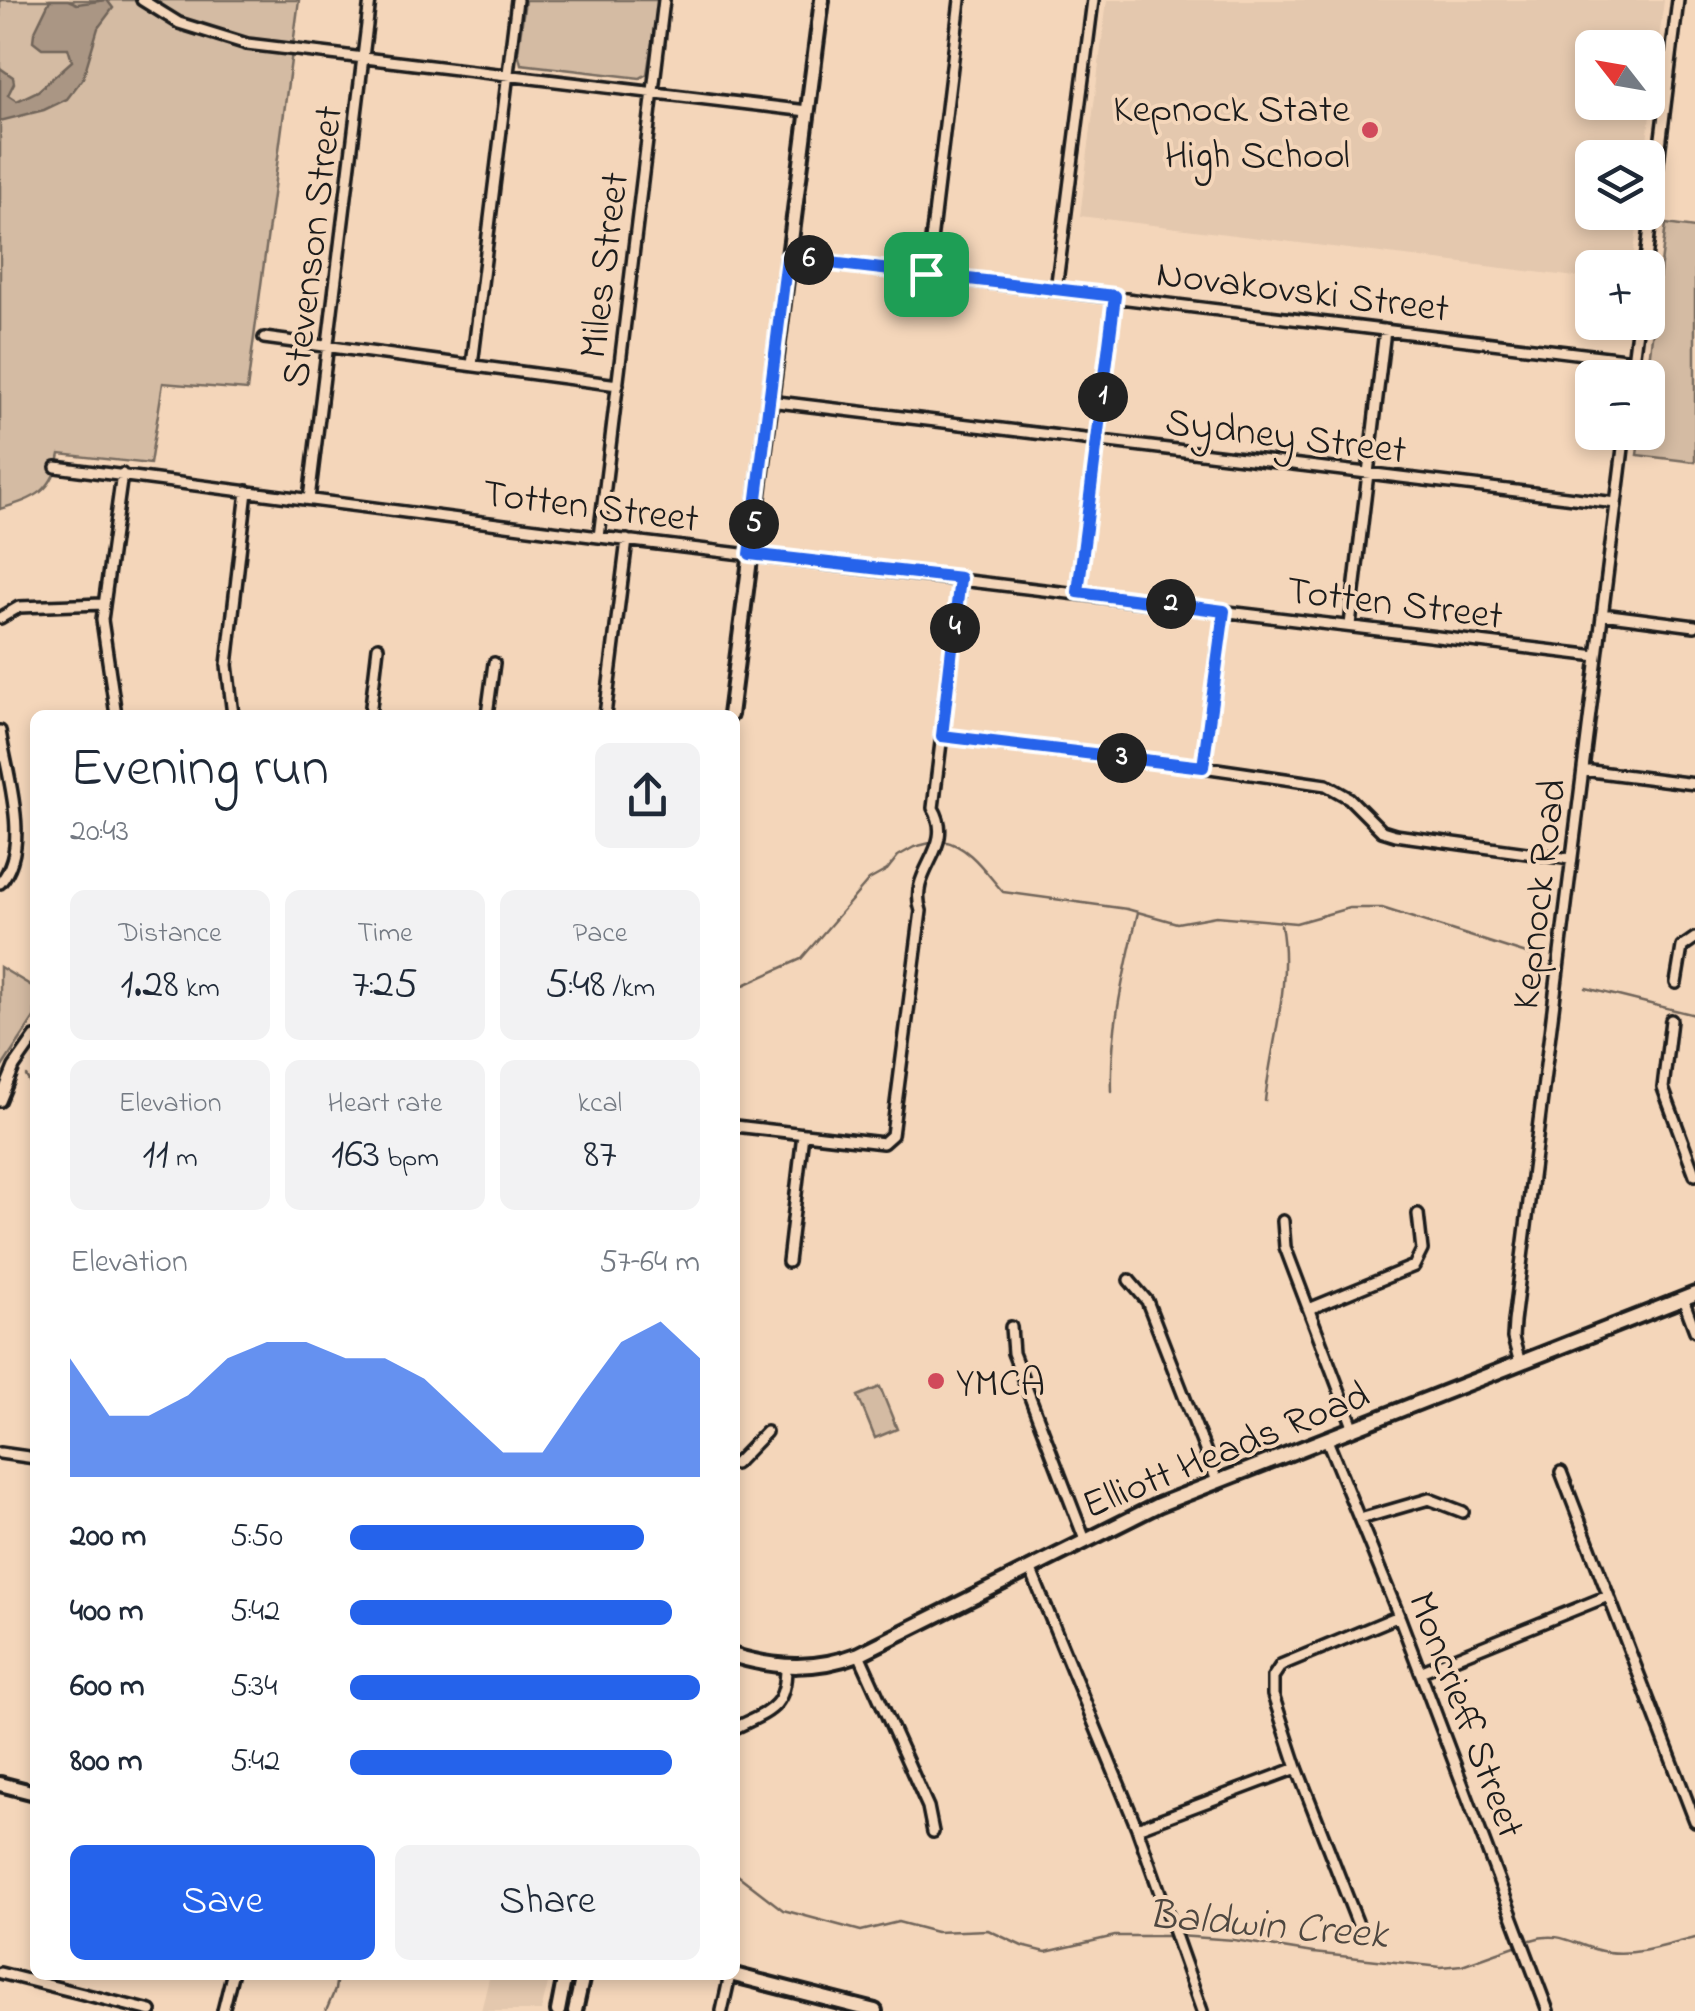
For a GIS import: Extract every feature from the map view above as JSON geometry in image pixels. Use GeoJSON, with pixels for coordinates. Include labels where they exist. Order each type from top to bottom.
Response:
{"type":"FeatureCollection","features":[{"type":"Feature","properties":{"kind":"street"},"geometry":{"type":"LineString","coordinates":[[142,0],[180,23],[248,44],[807,110]]}},
{"type":"Feature","properties":{"kind":"street","name":"Stevenson Street"},"geometry":{"type":"LineString","coordinates":[[309,499],[370,0]]}},
{"type":"Feature","properties":{"kind":"street"},"geometry":{"type":"LineString","coordinates":[[472,364],[517,0]]}},
{"type":"Feature","properties":{"kind":"street","name":"Miles Street"},"geometry":{"type":"LineString","coordinates":[[599,536],[664,0]]}},
{"type":"Feature","properties":{"kind":"street"},"geometry":{"type":"LineString","coordinates":[[731,710],[822,0]]}},
{"type":"Feature","properties":{"kind":"street"},"geometry":{"type":"LineString","coordinates":[[926,274],[960,0]]}},
{"type":"Feature","properties":{"kind":"street"},"geometry":{"type":"LineString","coordinates":[[1056,290],[1093,0]]}},
{"type":"Feature","properties":{"kind":"street"},"geometry":{"type":"LineString","coordinates":[[1647,250],[1678,0]]}},
{"type":"Feature","properties":{"kind":"street","name":"Novakovski Street"},"geometry":{"type":"LineString","coordinates":[[787,258],[1633,360]]}},
{"type":"Feature","properties":{"kind":"street"},"geometry":{"type":"LineString","coordinates":[[1078,592],[1115,296]]}},
{"type":"Feature","properties":{"kind":"street"},"geometry":{"type":"LineString","coordinates":[[1350,625],[1384,330]]}},
{"type":"Feature","properties":{"kind":"street"},"geometry":{"type":"LineString","coordinates":[[264,338],[618,385]]}},
{"type":"Feature","properties":{"kind":"street"},"geometry":{"type":"LineString","coordinates":[[1633,360],[1636,340]]}},
{"type":"Feature","properties":{"kind":"street","name":"Sydney Street"},"geometry":{"type":"LineString","coordinates":[[769,401],[1616,503]]}},
{"type":"Feature","properties":{"kind":"street","name":"Kepnock Road"},"geometry":{"type":"LineString","coordinates":[[1520,1363],[1513,1338],[1514,1322],[1622,450]]}},
{"type":"Feature","properties":{"kind":"street","name":"Totten Street"},"geometry":{"type":"LineString","coordinates":[[56,467],[1596,656]]}},
{"type":"Feature","properties":{"kind":"street"},"geometry":{"type":"LineString","coordinates":[[115,710],[103,638],[103,604],[122,474]]}},
{"type":"Feature","properties":{"kind":"street"},"geometry":{"type":"LineString","coordinates":[[232,710],[227,666],[247,491]]}},
{"type":"Feature","properties":{"kind":"street"},"geometry":{"type":"LineString","coordinates":[[607,710],[627,540]]}},
{"type":"Feature","properties":{"kind":"street"},"geometry":{"type":"LineString","coordinates":[[740,1127],[883,1143],[894,1131],[921,912],[917,896],[942,828],[933,808],[960,578]]}},
{"type":"Feature","properties":{"kind":"street"},"geometry":{"type":"LineString","coordinates":[[0,618],[19,607],[103,604]]}},
{"type":"Feature","properties":{"kind":"street"},"geometry":{"type":"LineString","coordinates":[[1203,767],[1224,611]]}},
{"type":"Feature","properties":{"kind":"street"},"geometry":{"type":"LineString","coordinates":[[1602,614],[1695,626]]}},
{"type":"Feature","properties":{"kind":"street"},"geometry":{"type":"LineString","coordinates":[[371,710],[378,646]]}},
{"type":"Feature","properties":{"kind":"street"},"geometry":{"type":"LineString","coordinates":[[489,710],[494,663]]}},
{"type":"Feature","properties":{"kind":"street"},"geometry":{"type":"LineString","coordinates":[[0,731],[17,845],[13,864],[0,883]]}},
{"type":"Feature","properties":{"kind":"street"},"geometry":{"type":"LineString","coordinates":[[942,736],[1326,785],[1349,798],[1382,831],[1395,835],[1571,858]]}},
{"type":"Feature","properties":{"kind":"street"},"geometry":{"type":"LineString","coordinates":[[1583,770],[1695,784]]}},
{"type":"Feature","properties":{"kind":"street"},"geometry":{"type":"LineString","coordinates":[[1676,983],[1679,955],[1687,939]]}},
{"type":"Feature","properties":{"kind":"street"},"geometry":{"type":"LineString","coordinates":[[1671,1020],[1663,1088],[1695,1175]]}},
{"type":"Feature","properties":{"kind":"street"},"geometry":{"type":"LineString","coordinates":[[0,1101],[30,1043]]}},
{"type":"Feature","properties":{"kind":"street"},"geometry":{"type":"LineString","coordinates":[[788,1262],[803,1134]]}},
{"type":"Feature","properties":{"kind":"street"},"geometry":{"type":"LineString","coordinates":[[1310,1310],[1414,1266],[1422,1250],[1418,1214]]}},
{"type":"Feature","properties":{"kind":"street"},"geometry":{"type":"LineString","coordinates":[[1283,1221],[1285,1247],[1354,1429]]}},
{"type":"Feature","properties":{"kind":"street"},"geometry":{"type":"LineString","coordinates":[[1129,1280],[1147,1301],[1217,1481]]}},
{"type":"Feature","properties":{"kind":"street"},"geometry":{"type":"LineString","coordinates":[[1689,1297],[1695,1331]]}},
{"type":"Feature","properties":{"kind":"street","name":"Elliott Heads Road"},"geometry":{"type":"LineString","coordinates":[[740,1657],[786,1667],[818,1666],[859,1654],[1085,1540],[1217,1481],[1689,1297]]}},
{"type":"Feature","properties":{"kind":"street"},"geometry":{"type":"LineString","coordinates":[[1011,1327],[1013,1353],[1085,1540]]}},
{"type":"Feature","properties":{"kind":"street"},"geometry":{"type":"LineString","coordinates":[[740,1459],[766,1432]]}},
{"type":"Feature","properties":{"kind":"street","name":"Moncrieff Street"},"geometry":{"type":"LineString","coordinates":[[1328,1440],[1548,2011]]}},
{"type":"Feature","properties":{"kind":"street"},"geometry":{"type":"LineString","coordinates":[[0,1453],[30,1457]]}},
{"type":"Feature","properties":{"kind":"street"},"geometry":{"type":"LineString","coordinates":[[1561,1472],[1695,1821]]}},
{"type":"Feature","properties":{"kind":"street"},"geometry":{"type":"LineString","coordinates":[[1360,1518],[1430,1499],[1463,1512]]}},
{"type":"Feature","properties":{"kind":"street"},"geometry":{"type":"LineString","coordinates":[[1030,1568],[1137,1828],[1202,2011]]}},
{"type":"Feature","properties":{"kind":"street"},"geometry":{"type":"LineString","coordinates":[[1420,1672],[1608,1596]]}},
{"type":"Feature","properties":{"kind":"street"},"geometry":{"type":"LineString","coordinates":[[1359,1926],[1296,1768],[1272,1695],[1272,1677],[1281,1665],[1399,1616]]}},
{"type":"Feature","properties":{"kind":"street"},"geometry":{"type":"LineString","coordinates":[[859,1654],[928,1807],[933,1832]]}},
{"type":"Feature","properties":{"kind":"street"},"geometry":{"type":"LineString","coordinates":[[740,1726],[779,1703],[786,1667]]}},
{"type":"Feature","properties":{"kind":"street"},"geometry":{"type":"LineString","coordinates":[[1137,1828],[1296,1768]]}},
{"type":"Feature","properties":{"kind":"street"},"geometry":{"type":"LineString","coordinates":[[0,1784],[30,1791]]}},
{"type":"Feature","properties":{"kind":"street"},"geometry":{"type":"LineString","coordinates":[[0,1973],[151,2011]]}},
{"type":"Feature","properties":{"kind":"street"},"geometry":{"type":"LineString","coordinates":[[740,1977],[875,2011]]}},
{"type":"Feature","properties":{"kind":"street"},"geometry":{"type":"LineString","coordinates":[[222,2011],[231,1980]]}},
{"type":"Feature","properties":{"kind":"street"},"geometry":{"type":"LineString","coordinates":[[558,2011],[564,1980]]}},
{"type":"Feature","properties":{"kind":"street"},"geometry":{"type":"LineString","coordinates":[[575,2011],[582,1980]]}},
{"type":"Feature","properties":{"kind":"street"},"geometry":{"type":"LineString","coordinates":[[722,2011],[731,1980]]}},
{"type":"Feature","properties":{"kind":"shaded area"},"geometry":{"type":"Polygon","coordinates":[[[0,0],[299,0],[247,390],[163,383],[150,464],[60,454],[47,486],[0,509],[0,0]]]}},
{"type":"Feature","properties":{"kind":"shaded area"},"geometry":{"type":"Polygon","coordinates":[[[50,0],[77,4],[107,0],[113,8],[98,28],[83,78],[67,99],[44,110],[0,121],[0,68],[13,77],[8,95],[17,101],[38,91],[72,61],[68,48],[42,48],[33,41],[50,0]]]}},
{"type":"Feature","properties":{"kind":"shaded area"},"geometry":{"type":"Polygon","coordinates":[[[525,0],[659,0],[647,74],[640,78],[521,64],[518,52],[525,0]]]}},
{"type":"Feature","properties":{"kind":"shaded area","name":"Kepnock State High School"},"geometry":{"type":"Polygon","coordinates":[[[1107,0],[1664,0],[1660,30],[1575,30],[1575,120],[1649,120],[1647,140],[1575,140],[1575,230],[1637,230],[1634,250],[1575,250],[1575,277],[1080,216],[1107,0]]]}},
{"type":"Feature","properties":{"kind":"shaded area"},"geometry":{"type":"Polygon","coordinates":[[[1666,224],[1695,228],[1695,462],[1637,455],[1638,450],[1665,450],[1665,360],[1649,360],[1652,340],[1665,340],[1663,250],[1666,224]]]}},
{"type":"Feature","properties":{"kind":"shaded area"},"geometry":{"type":"Polygon","coordinates":[[[0,967],[30,985],[30,1025],[0,1070],[0,967]]]}},
{"type":"Feature","properties":{"kind":"shaded area"},"geometry":{"type":"Polygon","coordinates":[[[880,1387],[897,1429],[875,1438],[858,1396],[880,1387]]]}},
{"type":"Feature","properties":{"kind":"shaded area"},"geometry":{"type":"Polygon","coordinates":[[[489,1980],[549,1980],[541,2011],[481,2011],[489,1980]]]}},
{"type":"Feature","properties":{"kind":"waterway"},"geometry":{"type":"LineString","coordinates":[[943,841],[969,854],[1003,892],[1127,909],[1177,923],[1216,916],[1296,923],[1349,908],[1382,908],[1542,959]]}},
{"type":"Feature","properties":{"kind":"waterway"},"geometry":{"type":"LineString","coordinates":[[740,987],[801,959],[869,880],[887,870],[898,856],[934,842]]}},
{"type":"Feature","properties":{"kind":"waterway"},"geometry":{"type":"LineString","coordinates":[[1112,1092],[1116,1023],[1138,912]]}},
{"type":"Feature","properties":{"kind":"waterway"},"geometry":{"type":"LineString","coordinates":[[1265,1101],[1282,991],[1281,925]]}},
{"type":"Feature","properties":{"kind":"waterway"},"geometry":{"type":"LineString","coordinates":[[1586,988],[1695,1015]]}},
{"type":"Feature","properties":{"kind":"waterway"},"geometry":{"type":"LineString","coordinates":[[26,1076],[30,1083]]}},
{"type":"Feature","properties":{"kind":"waterway","name":"Baldwin Creek"},"geometry":{"type":"LineString","coordinates":[[740,1877],[783,1910],[861,1931],[898,1922],[936,1932],[988,1930],[1046,1952],[1115,1936],[1170,1936]]}},
{"type":"Feature","properties":{"kind":"waterway","name":"Baldwin Creek"},"geometry":{"type":"LineString","coordinates":[[1178,1936],[1441,1967],[1462,1965],[1515,1946]]}},
{"type":"Feature","properties":{"kind":"waterway","name":"Baldwin Creek"},"geometry":{"type":"LineString","coordinates":[[1531,1940],[1561,1938],[1619,1953],[1695,1938]]}},
{"type":"Feature","properties":{"kind":"waterway"},"geometry":{"type":"LineString","coordinates":[[326,2011],[336,1980]]}},
{"type":"Feature","properties":{"kind":"place","name":"Kepnock State High School"},"geometry":{"type":"Point","coordinates":[1370,130]}},
{"type":"Feature","properties":{"kind":"place","name":"YMCA"},"geometry":{"type":"Point","coordinates":[936,1381]}},
{"type":"Feature","properties":{"kind":"route"},"geometry":{"type":"LineString","coordinates":[[787,258],[926,274],[1115,296],[1078,592],[1224,611],[1203,767],[942,736],[960,578],[750,554],[787,258]]}}]}
